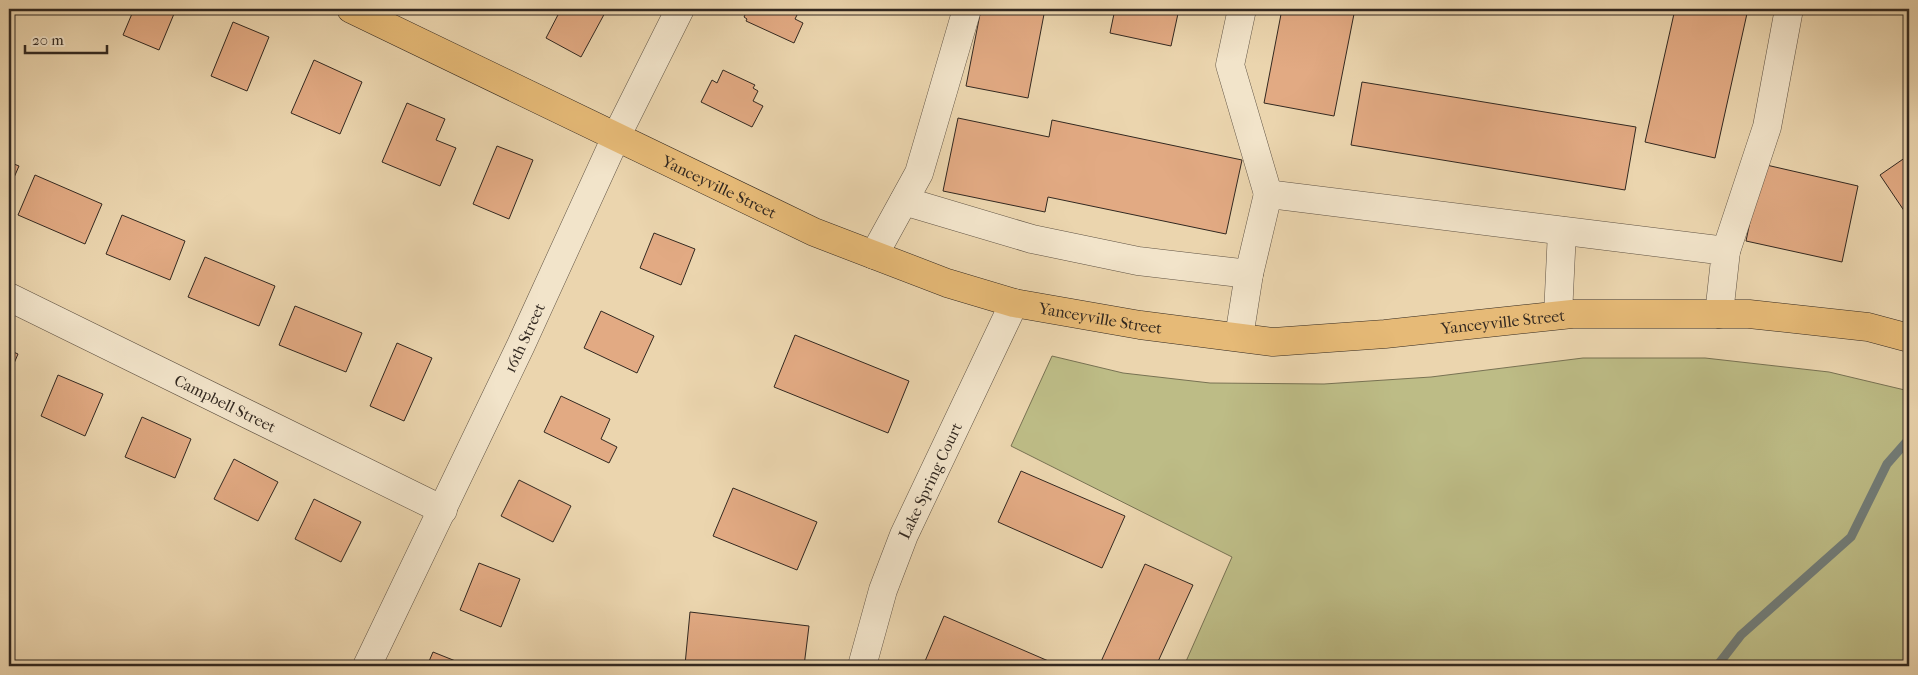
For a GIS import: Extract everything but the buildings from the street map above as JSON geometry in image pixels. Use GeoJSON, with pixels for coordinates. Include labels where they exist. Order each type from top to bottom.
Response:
{"type":"FeatureCollection","features":[{"type":"Feature","properties":{"kind":"main road","name":"Yanceyville Street"},"geometry":{"type":"LineString","coordinates":[[351,9],[814,232],[947,283],[1014,303],[1140,325],[1273,342],[1385,334],[1558,315],[1748,314],[1868,327],[1909,338]]}},
{"type":"Feature","properties":{"kind":"street","name":"16th Street"},"geometry":{"type":"LineString","coordinates":[[367,666],[443,510],[616,136],[680,9]]}},
{"type":"Feature","properties":{"kind":"street"},"geometry":{"type":"LineString","coordinates":[[874,254],[919,173],[967,9]]}},
{"type":"Feature","properties":{"kind":"street"},"geometry":{"type":"LineString","coordinates":[[1239,338],[1249,274],[1268,194],[1230,65],[1242,9]]}},
{"type":"Feature","properties":{"kind":"street"},"geometry":{"type":"LineString","coordinates":[[1719,314],[1726,251],[1768,127],[1789,9]]}},
{"type":"Feature","properties":{"kind":"street"},"geometry":{"type":"LineString","coordinates":[[1268,194],[1726,251]]}},
{"type":"Feature","properties":{"kind":"street"},"geometry":{"type":"LineString","coordinates":[[904,201],[1032,239],[1138,261],[1249,274]]}},
{"type":"Feature","properties":{"kind":"street"},"geometry":{"type":"LineString","coordinates":[[1558,315],[1562,230]]}},
{"type":"Feature","properties":{"kind":"street","name":"Campbell Street"},"geometry":{"type":"LineString","coordinates":[[9,297],[443,510]]}},
{"type":"Feature","properties":{"kind":"street","name":"Lake Spring Court"},"geometry":{"type":"LineString","coordinates":[[862,666],[883,590],[907,528],[1014,303]]}},
{"type":"Feature","properties":{"kind":"shaded area"},"geometry":{"type":"Polygon","coordinates":[[[1052,356],[1123,373],[1210,383],[1324,384],[1431,377],[1583,358],[1705,358],[1829,372],[1909,391],[1909,666],[1184,666],[1232,557],[1011,446],[1052,356]]]}},
{"type":"Feature","properties":{"kind":"waterway"},"geometry":{"type":"LineString","coordinates":[[1717,666],[1741,635],[1851,537],[1887,464],[1909,439]]}}]}
